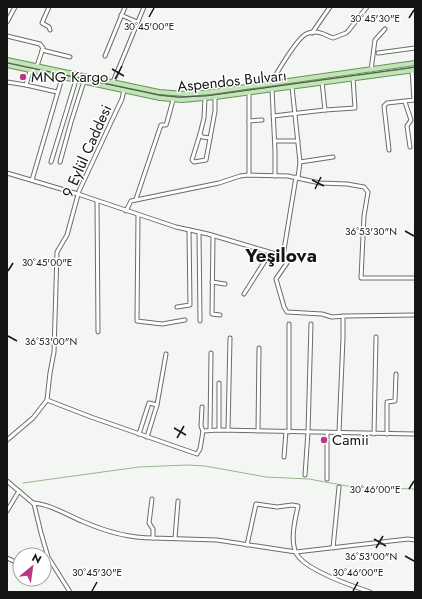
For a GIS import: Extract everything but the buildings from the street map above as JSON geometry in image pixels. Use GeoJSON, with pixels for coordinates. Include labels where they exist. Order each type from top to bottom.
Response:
{"type":"FeatureCollection","features":[{"type":"Feature","properties":{"kind":"main road","name":"Aspendos Bulvarı"},"geometry":{"type":"LineString","coordinates":[[7,60],[159,92],[186,94],[211,92],[415,64]]}},
{"type":"Feature","properties":{"kind":"main road","name":"Aspendos Bulvarı"},"geometry":{"type":"LineString","coordinates":[[7,65],[62,78],[84,81],[173,100],[215,98],[414,70]]}},
{"type":"Feature","properties":{"kind":"street"},"geometry":{"type":"LineString","coordinates":[[7,22],[15,7]]}},
{"type":"Feature","properties":{"kind":"street"},"geometry":{"type":"LineString","coordinates":[[49,7],[42,23],[49,27],[50,30]]}},
{"type":"Feature","properties":{"kind":"street"},"geometry":{"type":"LineString","coordinates":[[105,56],[125,7]]}},
{"type":"Feature","properties":{"kind":"street"},"geometry":{"type":"LineString","coordinates":[[113,82],[144,7]]}},
{"type":"Feature","properties":{"kind":"street"},"geometry":{"type":"LineString","coordinates":[[312,33],[330,7]]}},
{"type":"Feature","properties":{"kind":"street"},"geometry":{"type":"LineString","coordinates":[[271,83],[297,43],[306,33],[326,34],[333,38],[346,33],[366,7]]}},
{"type":"Feature","properties":{"kind":"street"},"geometry":{"type":"LineString","coordinates":[[121,15],[137,22]]}},
{"type":"Feature","properties":{"kind":"street"},"geometry":{"type":"LineString","coordinates":[[371,70],[375,40],[385,29]]}},
{"type":"Feature","properties":{"kind":"street"},"geometry":{"type":"LineString","coordinates":[[7,36],[40,44],[43,48],[37,66]]}},
{"type":"Feature","properties":{"kind":"street"},"geometry":{"type":"LineString","coordinates":[[378,53],[415,48]]}},
{"type":"Feature","properties":{"kind":"street"},"geometry":{"type":"LineString","coordinates":[[42,50],[70,57]]}},
{"type":"Feature","properties":{"kind":"street"},"geometry":{"type":"LineString","coordinates":[[389,150],[384,106],[387,103],[414,100],[414,70]]}},
{"type":"Feature","properties":{"kind":"street"},"geometry":{"type":"LineString","coordinates":[[26,85],[30,71]]}},
{"type":"Feature","properties":{"kind":"street"},"geometry":{"type":"LineString","coordinates":[[32,180],[62,78]]}},
{"type":"Feature","properties":{"kind":"street"},"geometry":{"type":"LineString","coordinates":[[273,116],[355,108],[352,78]]}},
{"type":"Feature","properties":{"kind":"street"},"geometry":{"type":"LineString","coordinates":[[51,162],[76,80]]}},
{"type":"Feature","properties":{"kind":"street"},"geometry":{"type":"LineString","coordinates":[[60,162],[84,81]]}},
{"type":"Feature","properties":{"kind":"street"},"geometry":{"type":"LineString","coordinates":[[7,82],[57,92]]}},
{"type":"Feature","properties":{"kind":"street"},"geometry":{"type":"LineString","coordinates":[[322,82],[325,110]]}},
{"type":"Feature","properties":{"kind":"street"},"geometry":{"type":"LineString","coordinates":[[283,256],[300,162],[292,87]]}},
{"type":"Feature","properties":{"kind":"street"},"geometry":{"type":"LineString","coordinates":[[272,89],[275,176]]}},
{"type":"Feature","properties":{"kind":"street","name":"9 Eylül Caddesi"},"geometry":{"type":"LineString","coordinates":[[47,400],[54,352],[58,252],[67,235],[78,194],[122,99],[124,90]]}},
{"type":"Feature","properties":{"kind":"street"},"geometry":{"type":"LineString","coordinates":[[249,93],[249,175]]}},
{"type":"Feature","properties":{"kind":"street"},"geometry":{"type":"LineString","coordinates":[[205,98],[204,118],[192,160],[194,162],[206,160],[215,111],[215,98]]}},
{"type":"Feature","properties":{"kind":"street"},"geometry":{"type":"LineString","coordinates":[[136,200],[161,125],[166,124],[167,122],[173,100]]}},
{"type":"Feature","properties":{"kind":"street"},"geometry":{"type":"LineString","coordinates":[[405,102],[411,120],[407,126],[410,146]]}},
{"type":"Feature","properties":{"kind":"street"},"geometry":{"type":"LineString","coordinates":[[249,121],[262,120]]}},
{"type":"Feature","properties":{"kind":"street"},"geometry":{"type":"LineString","coordinates":[[200,134],[202,137],[210,138]]}},
{"type":"Feature","properties":{"kind":"street"},"geometry":{"type":"LineString","coordinates":[[274,141],[298,141]]}},
{"type":"Feature","properties":{"kind":"street"},"geometry":{"type":"LineString","coordinates":[[300,162],[333,157]]}},
{"type":"Feature","properties":{"kind":"street"},"geometry":{"type":"LineString","coordinates":[[7,173],[78,194],[138,215],[283,256],[288,260],[276,279],[284,307],[287,312],[322,314],[329,317],[415,315]]}},
{"type":"Feature","properties":{"kind":"street"},"geometry":{"type":"LineString","coordinates":[[126,211],[131,201],[219,183],[240,176],[249,175],[297,177],[320,183],[347,184],[364,187],[368,192],[364,216],[361,278],[415,278]]}},
{"type":"Feature","properties":{"kind":"street"},"geometry":{"type":"LineString","coordinates":[[97,201],[98,332]]}},
{"type":"Feature","properties":{"kind":"street"},"geometry":{"type":"LineString","coordinates":[[138,215],[137,321],[162,324],[185,320]]}},
{"type":"Feature","properties":{"kind":"street"},"geometry":{"type":"LineString","coordinates":[[177,307],[190,304],[189,230]]}},
{"type":"Feature","properties":{"kind":"street"},"geometry":{"type":"LineString","coordinates":[[199,232],[200,321]]}},
{"type":"Feature","properties":{"kind":"street"},"geometry":{"type":"LineString","coordinates":[[213,236],[212,314],[220,315]]}},
{"type":"Feature","properties":{"kind":"street"},"geometry":{"type":"LineString","coordinates":[[244,294],[270,252]]}},
{"type":"Feature","properties":{"kind":"street"},"geometry":{"type":"LineString","coordinates":[[212,282],[225,284]]}},
{"type":"Feature","properties":{"kind":"street"},"geometry":{"type":"LineString","coordinates":[[339,432],[343,338],[342,316]]}},
{"type":"Feature","properties":{"kind":"street"},"geometry":{"type":"LineString","coordinates":[[284,457],[288,432],[289,324]]}},
{"type":"Feature","properties":{"kind":"street"},"geometry":{"type":"LineString","coordinates":[[305,475],[308,432],[311,324]]}},
{"type":"Feature","properties":{"kind":"street"},"geometry":{"type":"LineString","coordinates":[[374,434],[376,337]]}},
{"type":"Feature","properties":{"kind":"street"},"geometry":{"type":"LineString","coordinates":[[228,430],[230,338]]}},
{"type":"Feature","properties":{"kind":"street"},"geometry":{"type":"LineString","coordinates":[[258,430],[259,348]]}},
{"type":"Feature","properties":{"kind":"street"},"geometry":{"type":"LineString","coordinates":[[210,430],[212,353]]}},
{"type":"Feature","properties":{"kind":"street"},"geometry":{"type":"LineString","coordinates":[[148,437],[157,405],[166,354]]}},
{"type":"Feature","properties":{"kind":"street"},"geometry":{"type":"LineString","coordinates":[[387,434],[387,402],[395,400],[396,374]]}},
{"type":"Feature","properties":{"kind":"street"},"geometry":{"type":"LineString","coordinates":[[219,383],[219,430]]}},
{"type":"Feature","properties":{"kind":"street"},"geometry":{"type":"LineString","coordinates":[[7,440],[33,418],[47,400],[197,454],[200,449],[202,431],[202,407]]}},
{"type":"Feature","properties":{"kind":"street"},"geometry":{"type":"LineString","coordinates":[[139,434],[149,403],[157,405]]}},
{"type":"Feature","properties":{"kind":"street"},"geometry":{"type":"LineString","coordinates":[[202,431],[258,430],[288,432],[415,434]]}},
{"type":"Feature","properties":{"kind":"street"},"geometry":{"type":"LineString","coordinates":[[326,479],[327,432]]}},
{"type":"Feature","properties":{"kind":"street"},"geometry":{"type":"LineString","coordinates":[[7,481],[33,502],[60,511],[111,533],[132,537],[217,540],[296,552],[408,539],[415,540]]}},
{"type":"Feature","properties":{"kind":"street"},"geometry":{"type":"LineString","coordinates":[[333,548],[339,487]]}},
{"type":"Feature","properties":{"kind":"street"},"geometry":{"type":"LineString","coordinates":[[7,511],[19,491]]}},
{"type":"Feature","properties":{"kind":"street"},"geometry":{"type":"LineString","coordinates":[[152,499],[149,523],[153,528],[153,538]]}},
{"type":"Feature","properties":{"kind":"street"},"geometry":{"type":"LineString","coordinates":[[175,538],[178,501]]}},
{"type":"Feature","properties":{"kind":"street"},"geometry":{"type":"LineString","coordinates":[[33,502],[48,557],[70,592]]}},
{"type":"Feature","properties":{"kind":"street"},"geometry":{"type":"LineString","coordinates":[[247,545],[256,504],[277,508],[295,505],[298,506],[294,543],[296,552],[302,560],[324,574],[370,592]]}},
{"type":"Feature","properties":{"kind":"waterway"},"geometry":{"type":"LineString","coordinates":[[23,483],[139,467],[187,465],[205,466],[266,477],[309,479],[347,486],[415,489]]}},
{"type":"Feature","properties":{"kind":"tram line"},"geometry":{"type":"LineString","coordinates":[[7,63],[159,95],[178,97],[206,96],[415,67]]}},
{"type":"Feature","properties":{"kind":"place","name":"MNG Kargo"},"geometry":{"type":"Point","coordinates":[23,77]}},
{"type":"Feature","properties":{"kind":"place","name":"Camii"},"geometry":{"type":"Point","coordinates":[324,440]}},
{"type":"Feature","properties":{"kind":"district","name":"Yeşilova"},"geometry":{"type":"Point","coordinates":[281,255]}}]}
